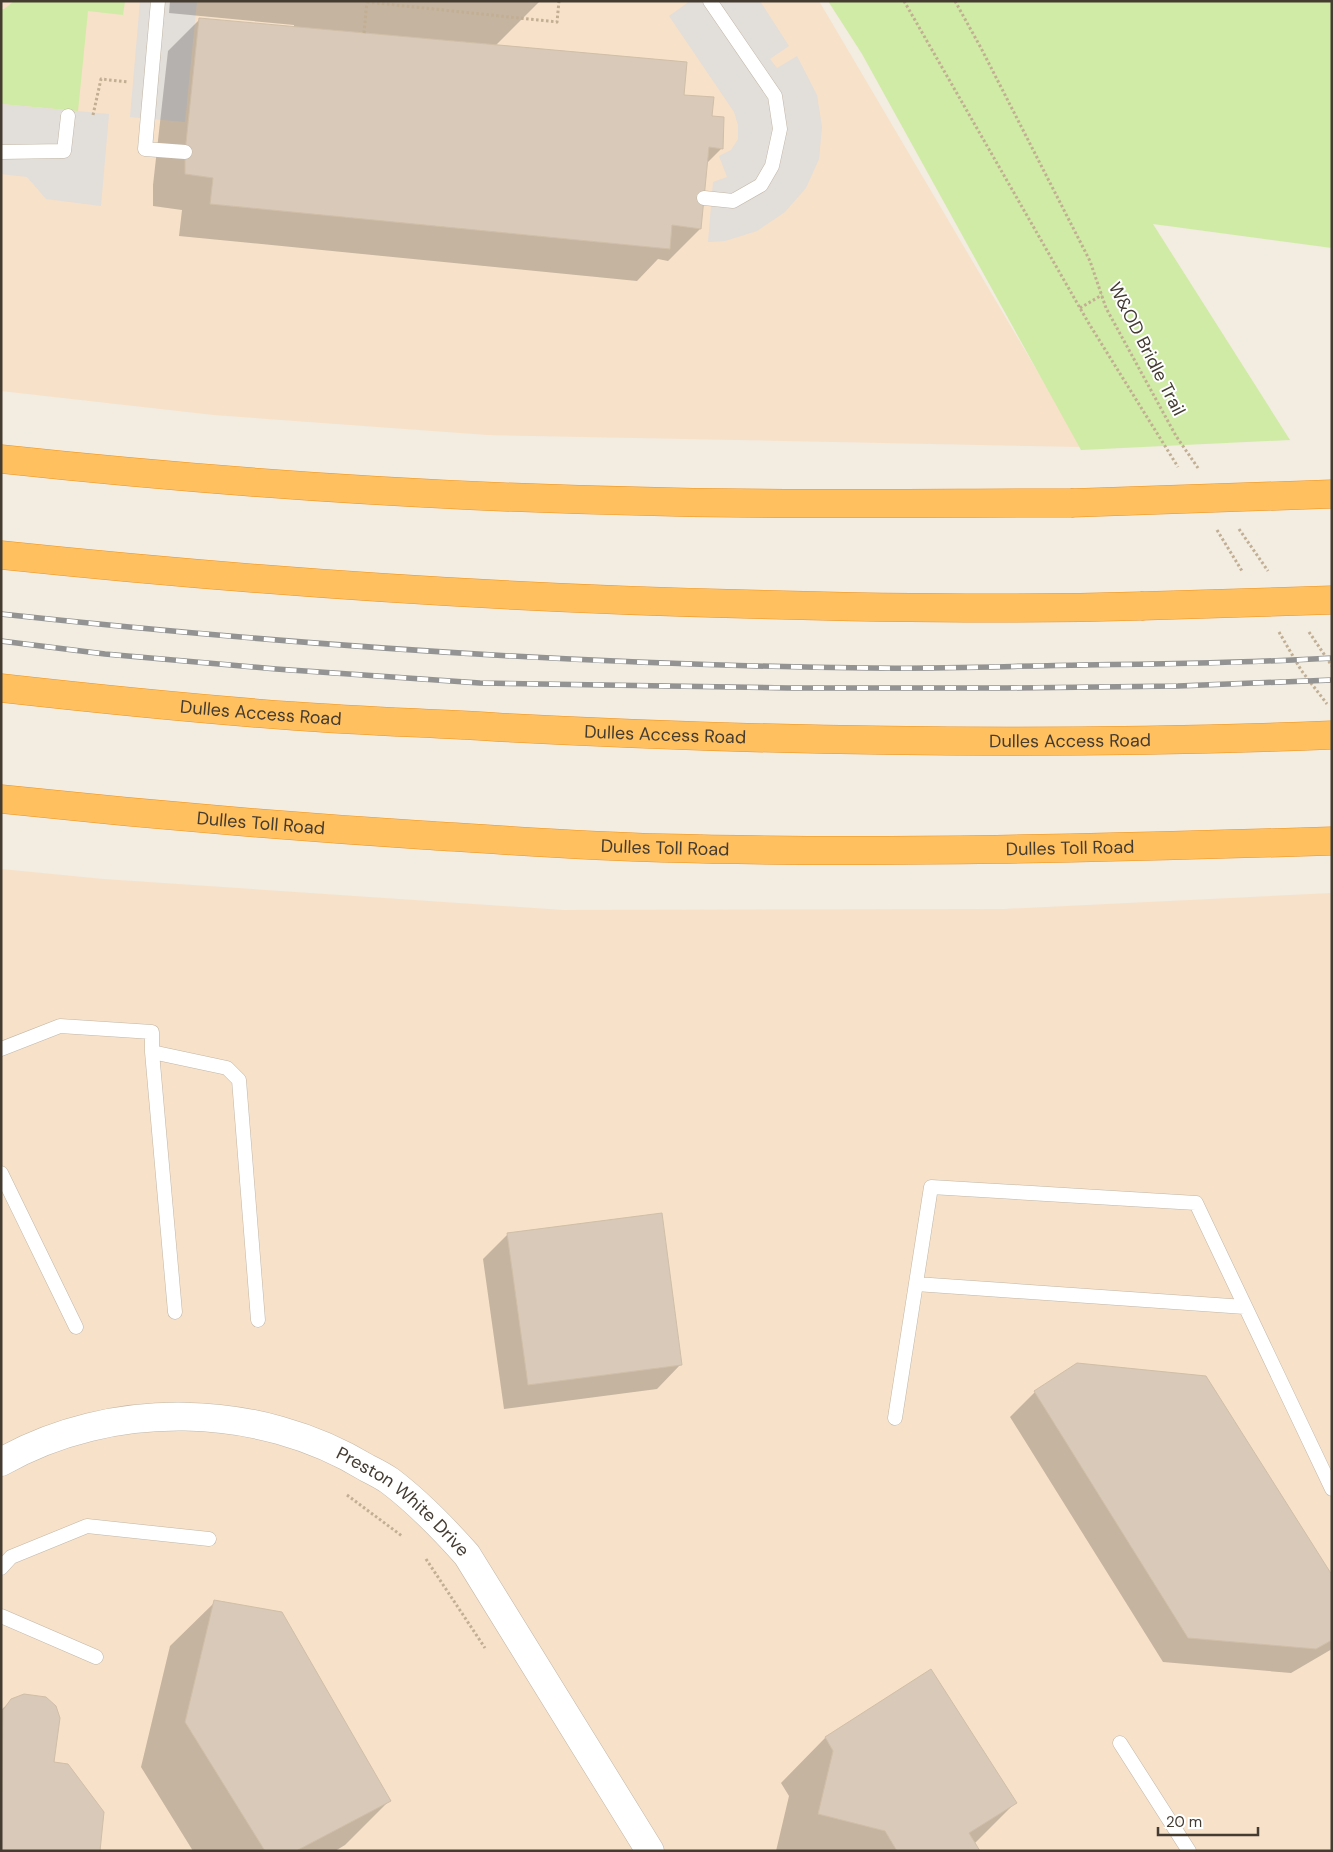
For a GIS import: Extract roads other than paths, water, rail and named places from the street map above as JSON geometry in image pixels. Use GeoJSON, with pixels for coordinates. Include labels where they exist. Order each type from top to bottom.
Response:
{"type":"FeatureCollection","features":[{"type":"Feature","properties":{"kind":"highway"},"geometry":{"type":"LineString","coordinates":[[1,459],[133,473],[315,487],[494,496],[674,502],[1071,503],[1332,494]]}},
{"type":"Feature","properties":{"kind":"highway"},"geometry":{"type":"LineString","coordinates":[[1,555],[119,568],[326,585],[595,600],[864,608],[1141,606],[1332,600]]}},
{"type":"Feature","properties":{"kind":"highway","name":"Dulles Access Road"},"geometry":{"type":"LineString","coordinates":[[1,688],[294,716],[620,734],[1032,742],[1229,739],[1332,735]]}},
{"type":"Feature","properties":{"kind":"highway","name":"Dulles Toll Road"},"geometry":{"type":"LineString","coordinates":[[1,799],[305,827],[505,841],[661,848],[961,850],[1332,841]]}},
{"type":"Feature","properties":{"kind":"street","name":"Preston White Drive"},"geometry":{"type":"LineString","coordinates":[[1,1462],[24,1449],[75,1431],[131,1419],[183,1416],[238,1421],[294,1434],[344,1454],[389,1480],[429,1514],[467,1555],[650,1851]]}},
{"type":"Feature","properties":{"kind":"lane"},"geometry":{"type":"LineString","coordinates":[[158,1],[145,149],[185,152]]}},
{"type":"Feature","properties":{"kind":"lane"},"geometry":{"type":"LineString","coordinates":[[704,198],[733,202],[761,185],[772,166],[780,129],[775,96],[710,1]]}},
{"type":"Feature","properties":{"kind":"lane"},"geometry":{"type":"LineString","coordinates":[[1,152],[64,151],[68,116]]}},
{"type":"Feature","properties":{"kind":"lane"},"geometry":{"type":"LineString","coordinates":[[1,1049],[60,1026],[152,1032],[152,1052],[175,1312]]}},
{"type":"Feature","properties":{"kind":"lane"},"geometry":{"type":"LineString","coordinates":[[152,1052],[227,1068],[238,1080],[258,1320]]}},
{"type":"Feature","properties":{"kind":"lane"},"geometry":{"type":"LineString","coordinates":[[1,1173],[76,1327]]}},
{"type":"Feature","properties":{"kind":"lane"},"geometry":{"type":"LineString","coordinates":[[895,1418],[930,1187],[1196,1203],[1332,1489]]}},
{"type":"Feature","properties":{"kind":"lane"},"geometry":{"type":"LineString","coordinates":[[916,1284],[1245,1307]]}},
{"type":"Feature","properties":{"kind":"lane"},"geometry":{"type":"LineString","coordinates":[[1,1568],[11,1557],[87,1526],[209,1539]]}},
{"type":"Feature","properties":{"kind":"lane"},"geometry":{"type":"LineString","coordinates":[[1,1616],[96,1657]]}},
{"type":"Feature","properties":{"kind":"lane"},"geometry":{"type":"LineString","coordinates":[[1120,1743],[1189,1851]]}},
{"type":"Feature","properties":{"kind":"railway"},"geometry":{"type":"LineString","coordinates":[[1,614],[326,644],[652,663],[923,668],[1208,663],[1332,658]]}},
{"type":"Feature","properties":{"kind":"railway"},"geometry":{"type":"LineString","coordinates":[[1,641],[105,654],[276,669],[480,683],[788,688],[1007,688],[1178,686],[1332,680]]}}]}
